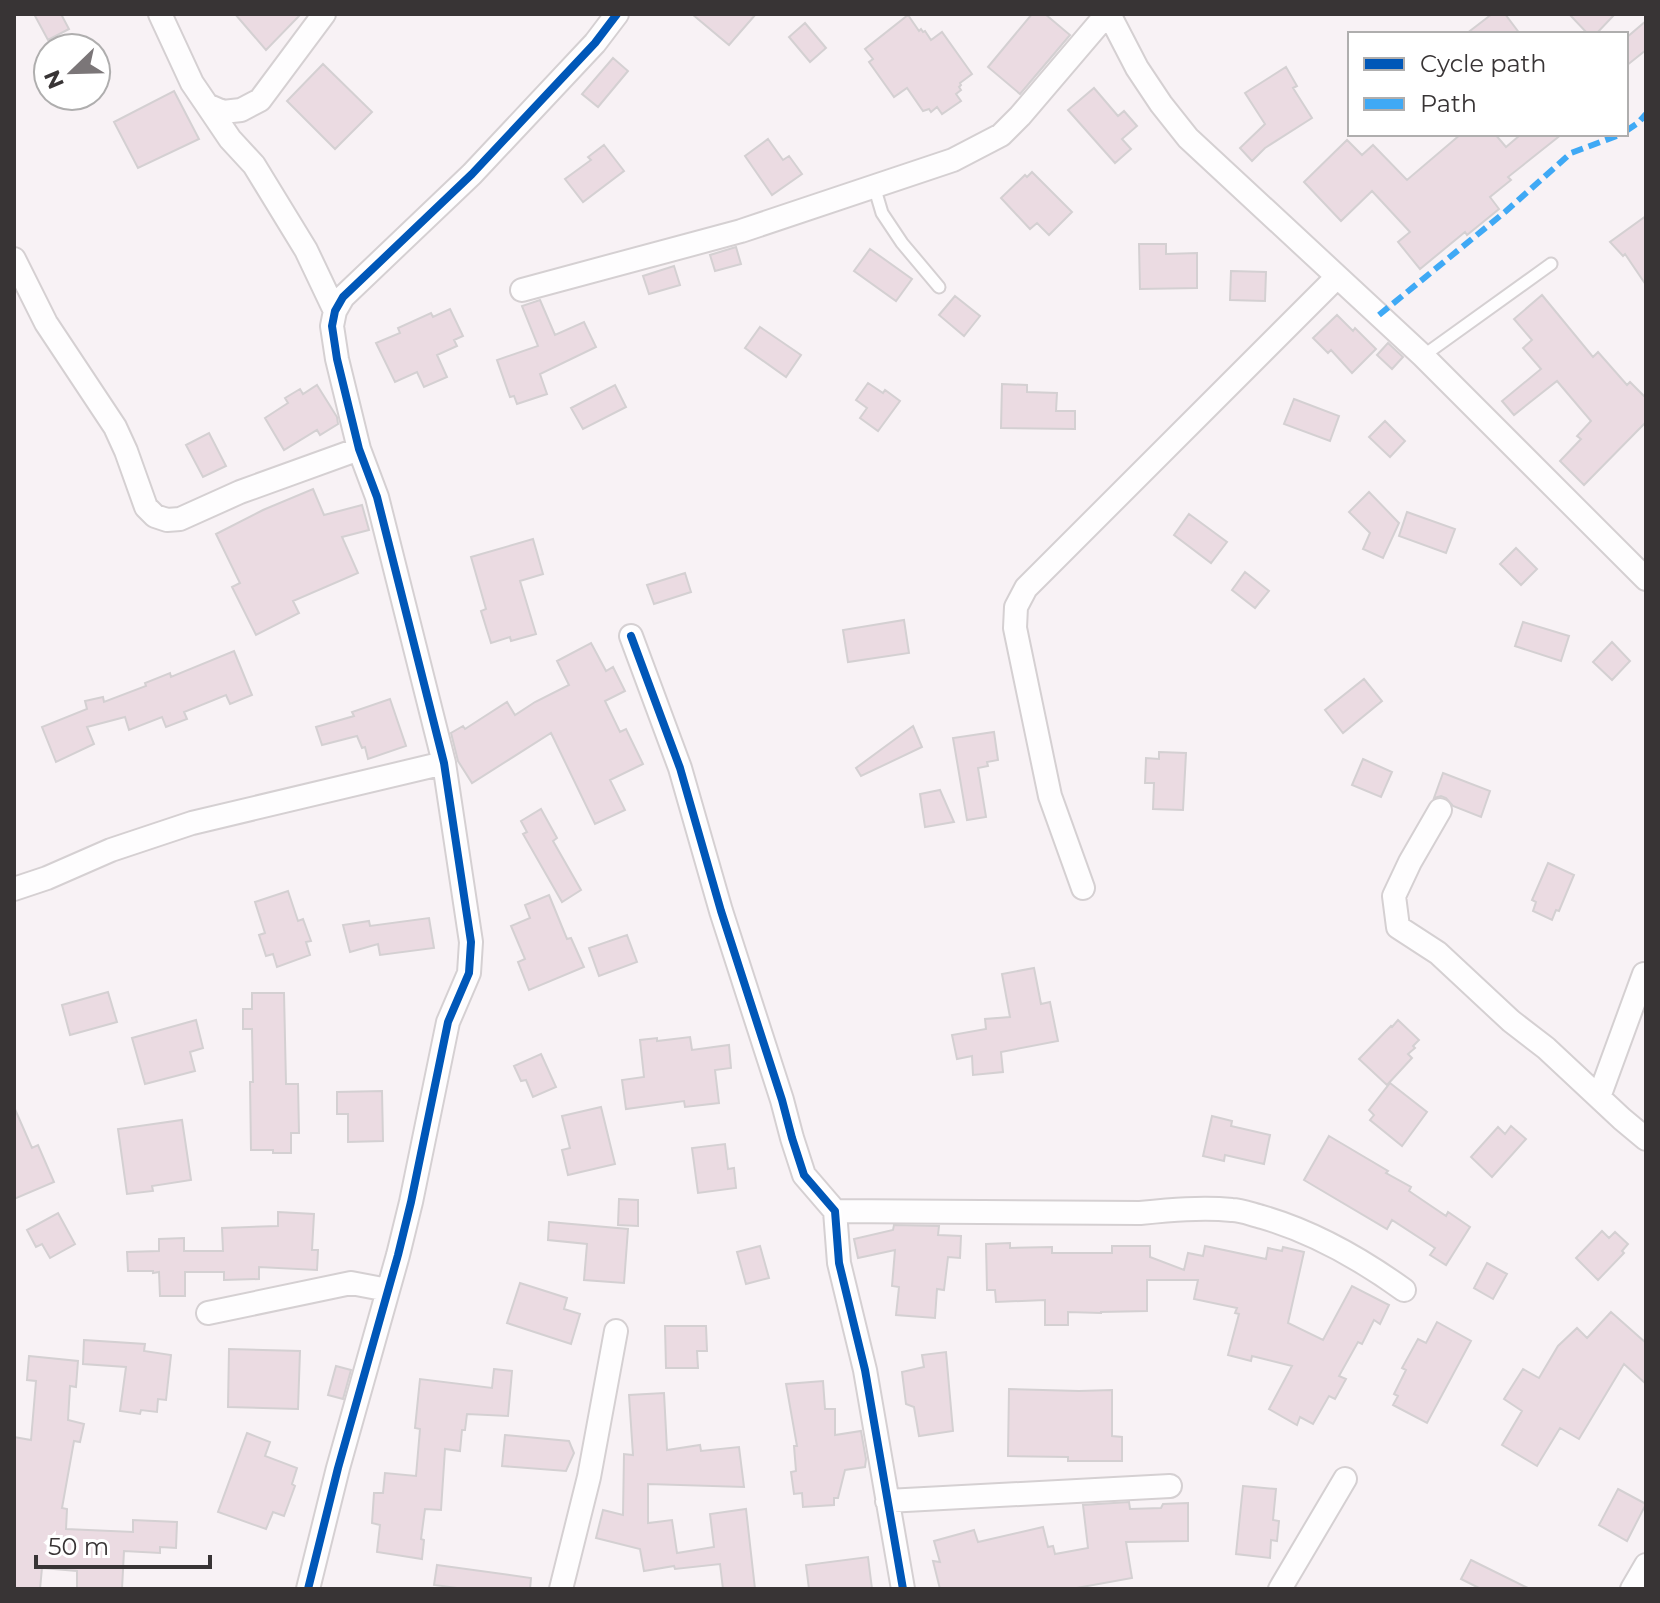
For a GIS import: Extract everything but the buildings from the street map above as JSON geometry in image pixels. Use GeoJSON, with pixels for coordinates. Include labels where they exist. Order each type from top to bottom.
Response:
{"type":"FeatureCollection","features":[{"type":"Feature","properties":{"kind":"street"},"geometry":{"type":"LineString","coordinates":[[160,14],[192,83],[230,139],[254,165],[306,250],[335,311]]}},
{"type":"Feature","properties":{"kind":"street"},"geometry":{"type":"LineString","coordinates":[[207,105],[223,112],[241,110],[260,100],[324,14]]}},
{"type":"Feature","properties":{"kind":"street"},"geometry":{"type":"LineString","coordinates":[[308,1589],[411,1202],[448,1022],[469,973],[471,942],[444,763],[377,497],[359,449],[332,326],[335,311],[343,297],[472,174],[595,43],[617,14]]}},
{"type":"Feature","properties":{"kind":"street"},"geometry":{"type":"LineString","coordinates":[[522,290],[741,231],[953,160],[1001,135],[1108,14],[1137,68],[1188,138],[1423,356],[1635,561],[1646,579]]}},
{"type":"Feature","properties":{"kind":"street"},"geometry":{"type":"LineString","coordinates":[[14,259],[46,323],[115,427],[146,507],[155,516],[167,520],[180,519],[240,492],[359,449]]}},
{"type":"Feature","properties":{"kind":"street"},"geometry":{"type":"LineString","coordinates":[[1083,888],[1050,796],[1015,628],[1016,607],[1026,588],[1337,277]]}},
{"type":"Feature","properties":{"kind":"street"},"geometry":{"type":"LineString","coordinates":[[631,636],[680,768],[721,911],[804,1175],[835,1211],[839,1263],[865,1370],[903,1589]]}},
{"type":"Feature","properties":{"kind":"street"},"geometry":{"type":"LineString","coordinates":[[14,889],[111,850],[192,823],[444,763]]}},
{"type":"Feature","properties":{"kind":"street"},"geometry":{"type":"LineString","coordinates":[[1440,810],[1394,896],[1398,927],[1438,953],[1646,1139]]}},
{"type":"Feature","properties":{"kind":"street"},"geometry":{"type":"LineString","coordinates":[[1599,1097],[1644,974]]}},
{"type":"Feature","properties":{"kind":"street"},"geometry":{"type":"LineString","coordinates":[[835,1211],[1140,1213],[1177,1209],[1234,1210],[1280,1222],[1325,1242],[1366,1263],[1404,1290]]}},
{"type":"Feature","properties":{"kind":"street"},"geometry":{"type":"LineString","coordinates":[[208,1313],[351,1283],[388,1290]]}},
{"type":"Feature","properties":{"kind":"street"},"geometry":{"type":"LineString","coordinates":[[561,1589],[589,1477],[616,1331]]}},
{"type":"Feature","properties":{"kind":"street"},"geometry":{"type":"LineString","coordinates":[[1280,1589],[1345,1479]]}},
{"type":"Feature","properties":{"kind":"street"},"geometry":{"type":"LineString","coordinates":[[887,1501],[1170,1486]]}},
{"type":"Feature","properties":{"kind":"street"},"geometry":{"type":"LineString","coordinates":[[1632,1589],[1646,1565]]}},
{"type":"Feature","properties":{"kind":"lane"},"geometry":{"type":"LineString","coordinates":[[874,186],[888,223],[939,287]]}},
{"type":"Feature","properties":{"kind":"lane"},"geometry":{"type":"LineString","coordinates":[[1423,356],[1551,264]]}},
{"type":"Feature","properties":{"kind":"marked path"},"geometry":{"type":"LineString","coordinates":[[1628,130],[1646,114]]}},
{"type":"Feature","properties":{"kind":"marked path"},"geometry":{"type":"LineString","coordinates":[[1379,315],[1505,212],[1571,153],[1617,136]]}},
{"type":"Feature","properties":{"kind":"cycle path"},"geometry":{"type":"LineString","coordinates":[[308,1589],[338,1468],[398,1255],[448,1022],[469,973],[471,942],[444,763],[377,497],[359,449],[332,326],[335,311],[343,297],[472,174],[595,43],[617,14]]}},
{"type":"Feature","properties":{"kind":"cycle path"},"geometry":{"type":"LineString","coordinates":[[631,636],[680,768],[721,911],[804,1175],[835,1211],[839,1263],[865,1370],[903,1589]]}}]}
